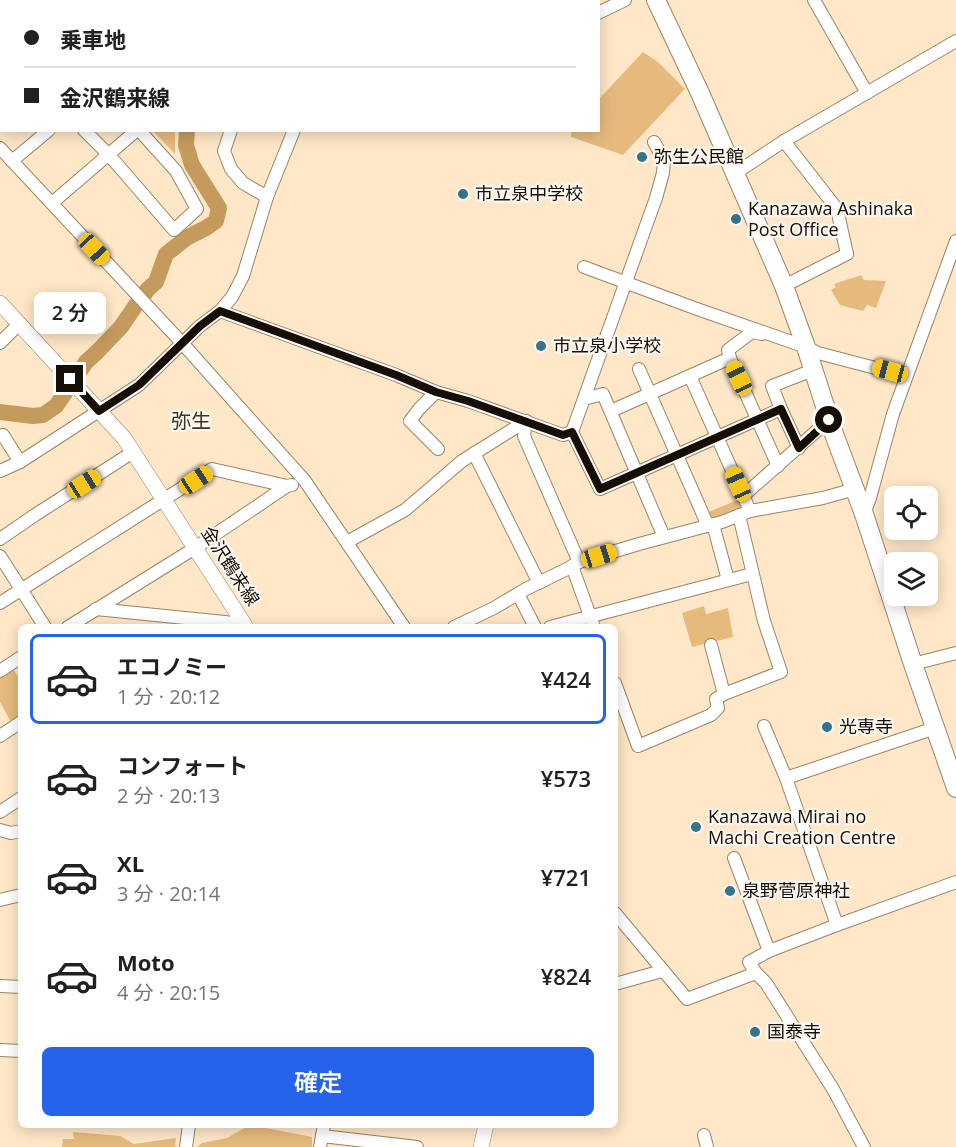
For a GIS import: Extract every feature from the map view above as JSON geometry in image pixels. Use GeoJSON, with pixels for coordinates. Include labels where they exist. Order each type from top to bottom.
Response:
{"type":"FeatureCollection","features":[{"type":"Feature","properties":{"kind":"highway"},"geometry":{"type":"LineString","coordinates":[[656,0],[700,93],[784,286],[956,788]]}},
{"type":"Feature","properties":{"kind":"main road","name":"金沢鶴来線"},"geometry":{"type":"LineString","coordinates":[[0,303],[124,438],[244,624]]}},
{"type":"Feature","properties":{"kind":"main road"},"geometry":{"type":"LineString","coordinates":[[481,1147],[485,1128]]}},
{"type":"Feature","properties":{"kind":"street"},"geometry":{"type":"LineString","coordinates":[[600,13],[625,0]]}},
{"type":"Feature","properties":{"kind":"street"},"geometry":{"type":"LineString","coordinates":[[814,0],[867,93]]}},
{"type":"Feature","properties":{"kind":"street"},"geometry":{"type":"LineString","coordinates":[[734,174],[784,141],[956,41]]}},
{"type":"Feature","properties":{"kind":"street"},"geometry":{"type":"LineString","coordinates":[[12,161],[47,132]]}},
{"type":"Feature","properties":{"kind":"street"},"geometry":{"type":"LineString","coordinates":[[86,132],[174,230],[197,209],[176,171],[140,132]]}},
{"type":"Feature","properties":{"kind":"street"},"geometry":{"type":"LineString","coordinates":[[52,203],[136,132]]}},
{"type":"Feature","properties":{"kind":"street"},"geometry":{"type":"LineString","coordinates":[[230,132],[224,151],[231,169],[243,183],[267,197]]}},
{"type":"Feature","properties":{"kind":"street"},"geometry":{"type":"LineString","coordinates":[[0,471],[20,462],[139,385],[200,326],[220,311],[243,276],[267,197],[293,132]]}},
{"type":"Feature","properties":{"kind":"street"},"geometry":{"type":"LineString","coordinates":[[784,141],[837,208],[847,254],[784,286]]}},
{"type":"Feature","properties":{"kind":"street"},"geometry":{"type":"LineString","coordinates":[[654,142],[664,160],[656,198],[572,432],[600,489],[781,409]]}},
{"type":"Feature","properties":{"kind":"street"},"geometry":{"type":"LineString","coordinates":[[0,148],[183,344],[304,481],[402,624]]}},
{"type":"Feature","properties":{"kind":"street"},"geometry":{"type":"LineString","coordinates":[[864,514],[893,414],[956,241]]}},
{"type":"Feature","properties":{"kind":"street"},"geometry":{"type":"LineString","coordinates":[[584,267],[818,353],[906,376]]}},
{"type":"Feature","properties":{"kind":"street"},"geometry":{"type":"LineString","coordinates":[[220,311],[396,375],[436,392],[563,435],[572,432]]}},
{"type":"Feature","properties":{"kind":"street"},"geometry":{"type":"LineString","coordinates":[[0,343],[19,324]]}},
{"type":"Feature","properties":{"kind":"street"},"geometry":{"type":"LineString","coordinates":[[772,335],[752,332],[728,350],[778,466]]}},
{"type":"Feature","properties":{"kind":"street"},"geometry":{"type":"LineString","coordinates":[[611,411],[730,358]]}},
{"type":"Feature","properties":{"kind":"street"},"geometry":{"type":"LineString","coordinates":[[639,369],[710,525],[728,580]]}},
{"type":"Feature","properties":{"kind":"street"},"geometry":{"type":"LineString","coordinates":[[799,448],[772,386],[813,370]]}},
{"type":"Feature","properties":{"kind":"street"},"geometry":{"type":"LineString","coordinates":[[618,690],[638,746],[711,715],[718,708],[716,699],[724,694],[781,672],[764,621],[752,574],[743,496],[690,376]]}},
{"type":"Feature","properties":{"kind":"street"},"geometry":{"type":"LineString","coordinates":[[436,392],[411,421],[438,449]]}},
{"type":"Feature","properties":{"kind":"street"},"geometry":{"type":"LineString","coordinates":[[584,399],[603,394],[664,537]]}},
{"type":"Feature","properties":{"kind":"street"},"geometry":{"type":"LineString","coordinates":[[743,496],[829,420]]}},
{"type":"Feature","properties":{"kind":"street"},"geometry":{"type":"LineString","coordinates":[[347,542],[405,510],[462,461],[526,422]]}},
{"type":"Feature","properties":{"kind":"street"},"geometry":{"type":"LineString","coordinates":[[526,422],[524,436],[576,564],[592,622]]}},
{"type":"Feature","properties":{"kind":"street"},"geometry":{"type":"LineString","coordinates":[[0,436],[3,435],[20,462]]}},
{"type":"Feature","properties":{"kind":"street"},"geometry":{"type":"LineString","coordinates":[[0,539],[133,452]]}},
{"type":"Feature","properties":{"kind":"street"},"geometry":{"type":"LineString","coordinates":[[474,453],[539,583]]}},
{"type":"Feature","properties":{"kind":"street"},"geometry":{"type":"LineString","coordinates":[[0,603],[212,470],[287,486]]}},
{"type":"Feature","properties":{"kind":"street"},"geometry":{"type":"LineString","coordinates":[[73,624],[195,548],[287,486],[304,481]]}},
{"type":"Feature","properties":{"kind":"street"},"geometry":{"type":"LineString","coordinates":[[460,624],[576,564],[745,513],[823,498],[855,489]]}},
{"type":"Feature","properties":{"kind":"street"},"geometry":{"type":"LineString","coordinates":[[0,556],[43,624]]}},
{"type":"Feature","properties":{"kind":"street"},"geometry":{"type":"LineString","coordinates":[[575,624],[592,622],[752,574]]}},
{"type":"Feature","properties":{"kind":"street"},"geometry":{"type":"LineString","coordinates":[[518,594],[534,624]]}},
{"type":"Feature","properties":{"kind":"street"},"geometry":{"type":"LineString","coordinates":[[96,609],[227,624]]}},
{"type":"Feature","properties":{"kind":"street"},"geometry":{"type":"LineString","coordinates":[[711,645],[724,694]]}},
{"type":"Feature","properties":{"kind":"street"},"geometry":{"type":"LineString","coordinates":[[913,664],[956,653]]}},
{"type":"Feature","properties":{"kind":"street"},"geometry":{"type":"LineString","coordinates":[[0,671],[18,659]]}},
{"type":"Feature","properties":{"kind":"street"},"geometry":{"type":"LineString","coordinates":[[0,736],[18,724]]}},
{"type":"Feature","properties":{"kind":"street"},"geometry":{"type":"LineString","coordinates":[[764,726],[786,778],[837,925]]}},
{"type":"Feature","properties":{"kind":"street"},"geometry":{"type":"LineString","coordinates":[[786,778],[935,729]]}},
{"type":"Feature","properties":{"kind":"street"},"geometry":{"type":"LineString","coordinates":[[0,812],[18,800]]}},
{"type":"Feature","properties":{"kind":"street"},"geometry":{"type":"LineString","coordinates":[[0,830],[11,833],[18,832]]}},
{"type":"Feature","properties":{"kind":"street"},"geometry":{"type":"LineString","coordinates":[[735,858],[769,951]]}},
{"type":"Feature","properties":{"kind":"street"},"geometry":{"type":"LineString","coordinates":[[864,1147],[833,1089],[766,983],[749,962],[769,951],[956,882]]}},
{"type":"Feature","properties":{"kind":"street"},"geometry":{"type":"LineString","coordinates":[[0,900],[18,896]]}},
{"type":"Feature","properties":{"kind":"street"},"geometry":{"type":"LineString","coordinates":[[618,917],[687,999],[756,973]]}},
{"type":"Feature","properties":{"kind":"street"},"geometry":{"type":"LineString","coordinates":[[618,983],[662,970]]}},
{"type":"Feature","properties":{"kind":"street"},"geometry":{"type":"LineString","coordinates":[[0,986],[18,987]]}},
{"type":"Feature","properties":{"kind":"street"},"geometry":{"type":"LineString","coordinates":[[0,1050],[18,1051]]}},
{"type":"Feature","properties":{"kind":"street"},"geometry":{"type":"LineString","coordinates":[[186,1147],[189,1128]]}},
{"type":"Feature","properties":{"kind":"street"},"geometry":{"type":"LineString","coordinates":[[322,1136],[417,1147]]}},
{"type":"Feature","properties":{"kind":"shaded area"},"geometry":{"type":"Polygon","coordinates":[[[643,52],[658,62],[685,89],[623,155],[571,137],[571,132],[600,132],[600,98],[643,52]]]}},
{"type":"Feature","properties":{"kind":"shaded area"},"geometry":{"type":"Polygon","coordinates":[[[154,132],[175,132],[175,154],[154,132]]]}},
{"type":"Feature","properties":{"kind":"shaded area"},"geometry":{"type":"Polygon","coordinates":[[[861,275],[864,280],[886,281],[876,308],[867,305],[863,311],[840,305],[831,290],[836,287],[834,284],[861,275]]]}},
{"type":"Feature","properties":{"kind":"shaded area"},"geometry":{"type":"Polygon","coordinates":[[[740,499],[742,509],[712,518],[706,513],[740,499]]]}},
{"type":"Feature","properties":{"kind":"shaded area"},"geometry":{"type":"Polygon","coordinates":[[[704,606],[706,614],[728,608],[733,637],[692,647],[682,613],[704,606]]]}},
{"type":"Feature","properties":{"kind":"shaded area"},"geometry":{"type":"Polygon","coordinates":[[[14,670],[18,677],[18,720],[12,724],[0,702],[0,678],[14,670]]]}},
{"type":"Feature","properties":{"kind":"shaded area"},"geometry":{"type":"Polygon","coordinates":[[[245,1128],[266,1128],[312,1137],[312,1147],[197,1147],[202,1143],[227,1138],[245,1128]]]}},
{"type":"Feature","properties":{"kind":"shaded area"},"geometry":{"type":"Polygon","coordinates":[[[73,1132],[120,1136],[134,1144],[176,1138],[175,1146],[179,1147],[62,1147],[63,1139],[74,1139],[73,1132]]]}},
{"type":"Feature","properties":{"kind":"waterway"},"geometry":{"type":"LineString","coordinates":[[0,412],[43,415],[56,406],[86,362],[121,327],[148,289],[156,282],[166,254],[188,237],[216,221],[219,208],[192,165],[186,145],[187,132]]}},
{"type":"Feature","properties":{"kind":"place","name":"弥生公民館"},"geometry":{"type":"Point","coordinates":[642,157]}},
{"type":"Feature","properties":{"kind":"place","name":"市立泉中学校"},"geometry":{"type":"Point","coordinates":[463,194]}},
{"type":"Feature","properties":{"kind":"place","name":"Kanazawa Ashinaka Post Office"},"geometry":{"type":"Point","coordinates":[736,219]}},
{"type":"Feature","properties":{"kind":"place","name":"市立泉小学校"},"geometry":{"type":"Point","coordinates":[541,346]}},
{"type":"Feature","properties":{"kind":"place","name":"光専寺"},"geometry":{"type":"Point","coordinates":[827,727]}},
{"type":"Feature","properties":{"kind":"place","name":"Kanazawa Mirai no Machi Creation Centre"},"geometry":{"type":"Point","coordinates":[696,827]}},
{"type":"Feature","properties":{"kind":"place","name":"泉野菅原神社"},"geometry":{"type":"Point","coordinates":[730,891]}},
{"type":"Feature","properties":{"kind":"place","name":"国泰寺"},"geometry":{"type":"Point","coordinates":[755,1032]}},
{"type":"Feature","properties":{"kind":"district","name":"弥生"},"geometry":{"type":"Point","coordinates":[191,421]}},
{"type":"Feature","properties":{"kind":"route"},"geometry":{"type":"LineString","coordinates":[[70,379],[99,411],[139,385],[200,326],[220,311],[396,375],[436,392],[563,435],[572,432],[600,489],[781,409],[799,448],[829,420]]}}]}
